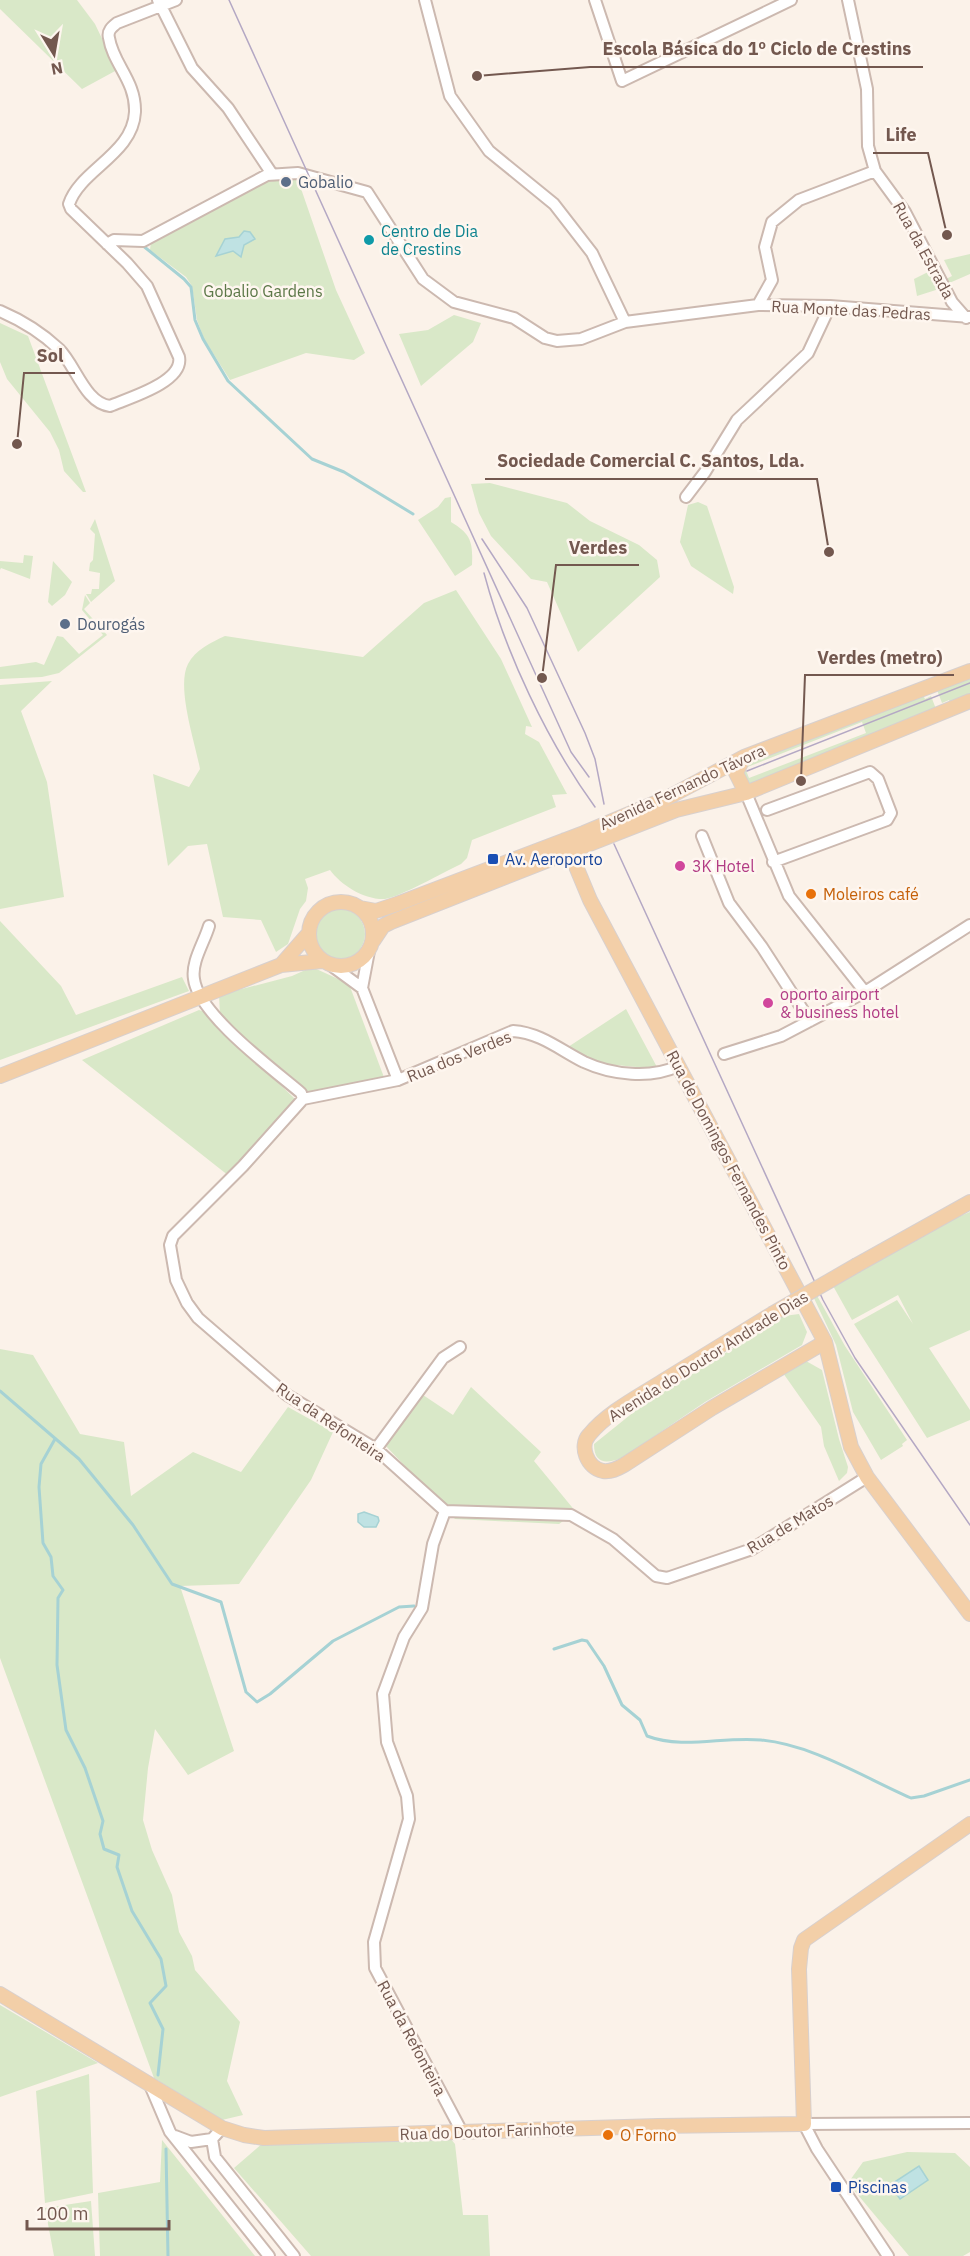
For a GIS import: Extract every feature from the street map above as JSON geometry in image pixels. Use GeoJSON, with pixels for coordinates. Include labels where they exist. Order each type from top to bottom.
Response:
{"type":"FeatureCollection","features":[{"type":"Feature","properties":{"kind":"main road","name":"Avenida Fernando Távora"},"geometry":{"type":"LineString","coordinates":[[371,946],[383,926],[567,845],[684,790],[744,757],[970,671]]}},
{"type":"Feature","properties":{"kind":"main road","name":"Avenida Fernando Távora"},"geometry":{"type":"LineString","coordinates":[[360,908],[376,911],[387,908],[567,845],[676,810],[746,793],[970,701]]}},
{"type":"Feature","properties":{"kind":"main road"},"geometry":{"type":"LineString","coordinates":[[744,757],[736,773],[746,793]]}},
{"type":"Feature","properties":{"kind":"main road","name":"Rua de Domingos Fernandes Pinto"},"geometry":{"type":"LineString","coordinates":[[567,845],[590,900],[825,1342],[851,1447],[867,1477],[970,1614]]}},
{"type":"Feature","properties":{"kind":"main road"},"geometry":{"type":"LineString","coordinates":[[0,1076],[281,965],[327,963],[353,965],[371,946],[371,920],[360,908],[346,902],[325,906],[316,913],[309,933],[281,965]]}},
{"type":"Feature","properties":{"kind":"main road"},"geometry":{"type":"LineString","coordinates":[[309,933],[315,953],[327,963]]}},
{"type":"Feature","properties":{"kind":"main road","name":"Avenida do Doutor Andrade Dias"},"geometry":{"type":"LineString","coordinates":[[825,1342],[721,1403],[624,1466],[602,1471],[585,1455],[584,1445],[587,1437],[632,1400],[772,1314],[970,1202]]}},
{"type":"Feature","properties":{"kind":"main road"},"geometry":{"type":"LineString","coordinates":[[804,2124],[799,1969],[804,1940],[970,1824]]}},
{"type":"Feature","properties":{"kind":"main road","name":"Rua do Doutor Farinhote"},"geometry":{"type":"LineString","coordinates":[[0,1995],[222,2128],[244,2135],[264,2138],[804,2124]]}},
{"type":"Feature","properties":{"kind":"street"},"geometry":{"type":"LineString","coordinates":[[0,311],[39,333],[59,350],[75,369],[92,398],[100,405],[110,406],[170,379],[178,370],[179,357],[157,304],[137,274],[71,209],[71,199],[126,139],[133,123],[135,101],[130,84],[108,38],[110,29],[117,23],[159,3],[176,0]]}},
{"type":"Feature","properties":{"kind":"street"},"geometry":{"type":"LineString","coordinates":[[425,0],[450,96],[489,151],[561,212],[592,253],[625,322]]}},
{"type":"Feature","properties":{"kind":"street"},"geometry":{"type":"LineString","coordinates":[[595,0],[622,81],[791,0]]}},
{"type":"Feature","properties":{"kind":"street","name":"Rua da Estrada"},"geometry":{"type":"LineString","coordinates":[[848,0],[867,89],[868,146],[876,171],[899,203],[952,302],[968,319]]}},
{"type":"Feature","properties":{"kind":"street"},"geometry":{"type":"LineString","coordinates":[[159,3],[192,68],[228,108],[272,174]]}},
{"type":"Feature","properties":{"kind":"street"},"geometry":{"type":"LineString","coordinates":[[758,305],[772,280],[765,247],[772,222],[799,200],[876,171]]}},
{"type":"Feature","properties":{"kind":"street","name":"Rua Monte das Pedras"},"geometry":{"type":"LineString","coordinates":[[107,244],[114,240],[143,241],[272,174],[298,173],[367,192],[423,279],[454,302],[514,318],[545,338],[557,341],[581,339],[625,322],[758,305],[830,306],[968,319]]}},
{"type":"Feature","properties":{"kind":"street"},"geometry":{"type":"LineString","coordinates":[[686,497],[705,472],[736,420],[808,353],[830,306]]}},
{"type":"Feature","properties":{"kind":"street"},"geometry":{"type":"LineString","coordinates":[[767,810],[870,772],[878,779],[891,813],[887,820],[773,862]]}},
{"type":"Feature","properties":{"kind":"street"},"geometry":{"type":"LineString","coordinates":[[746,793],[789,896],[865,992]]}},
{"type":"Feature","properties":{"kind":"street"},"geometry":{"type":"LineString","coordinates":[[702,836],[729,903],[762,947],[810,1021]]}},
{"type":"Feature","properties":{"kind":"street"},"geometry":{"type":"LineString","coordinates":[[724,1054],[781,1036],[810,1021],[865,992],[970,925]]}},
{"type":"Feature","properties":{"kind":"street"},"geometry":{"type":"LineString","coordinates":[[209,926],[194,971],[194,982],[201,997],[222,1022],[301,1092],[303,1099]]}},
{"type":"Feature","properties":{"kind":"street"},"geometry":{"type":"LineString","coordinates":[[362,988],[371,946]]}},
{"type":"Feature","properties":{"kind":"street"},"geometry":{"type":"LineString","coordinates":[[327,963],[362,988],[399,1080]]}},
{"type":"Feature","properties":{"kind":"street","name":"Rua dos Verdes"},"geometry":{"type":"LineString","coordinates":[[303,1099],[399,1080],[513,1031],[533,1033],[583,1061],[610,1070],[665,1072],[678,1066]]}},
{"type":"Feature","properties":{"kind":"street","name":"Rua da Refonteira"},"geometry":{"type":"LineString","coordinates":[[303,1099],[243,1166],[173,1236],[170,1245],[176,1280],[187,1303],[198,1318],[279,1388],[376,1449],[445,1511],[433,1544],[422,1608],[404,1637],[383,1694],[387,1742],[407,1796],[409,1819],[374,1942],[375,1968],[462,2132]]}},
{"type":"Feature","properties":{"kind":"street"},"geometry":{"type":"LineString","coordinates":[[376,1449],[443,1358],[460,1347]]}},
{"type":"Feature","properties":{"kind":"street","name":"Rua de Matos"},"geometry":{"type":"LineString","coordinates":[[445,1511],[570,1515],[614,1539],[656,1576],[667,1578],[752,1549],[867,1477]]}},
{"type":"Feature","properties":{"kind":"street"},"geometry":{"type":"LineString","coordinates":[[150,2085],[170,2132],[269,2256]]}},
{"type":"Feature","properties":{"kind":"street","name":"Rua do Doutor Farinhote"},"geometry":{"type":"LineString","coordinates":[[804,2124],[970,2122]]}},
{"type":"Feature","properties":{"kind":"street"},"geometry":{"type":"LineString","coordinates":[[804,2124],[817,2149],[888,2256]]}},
{"type":"Feature","properties":{"kind":"street"},"geometry":{"type":"LineString","coordinates":[[170,2132],[191,2142],[212,2139],[222,2128]]}},
{"type":"Feature","properties":{"kind":"street"},"geometry":{"type":"LineString","coordinates":[[212,2139],[214,2157],[294,2256]]}},
{"type":"Feature","properties":{"kind":"green space"},"geometry":{"type":"Polygon","coordinates":[[[0,0],[77,0],[95,24],[117,70],[82,89],[0,9],[0,0]]]}},
{"type":"Feature","properties":{"kind":"green space","name":"Gobalio Gardens"},"geometry":{"type":"Polygon","coordinates":[[[297,177],[336,290],[365,353],[354,360],[306,353],[230,380],[204,339],[197,320],[192,286],[186,277],[150,250],[151,241],[262,183],[297,177]]]}},
{"type":"Feature","properties":{"kind":"green space"},"geometry":{"type":"Polygon","coordinates":[[[970,254],[970,274],[947,284],[944,280],[952,276],[944,260],[970,254]]]}},
{"type":"Feature","properties":{"kind":"green space"},"geometry":{"type":"Polygon","coordinates":[[[930,271],[939,289],[917,296],[914,279],[930,271]]]}},
{"type":"Feature","properties":{"kind":"green space"},"geometry":{"type":"Polygon","coordinates":[[[454,315],[481,323],[473,342],[421,386],[399,334],[428,330],[454,315]]]}},
{"type":"Feature","properties":{"kind":"green space"},"geometry":{"type":"Polygon","coordinates":[[[0,323],[28,336],[86,492],[83,492],[64,471],[59,450],[50,432],[7,379],[0,362],[0,323]]]}},
{"type":"Feature","properties":{"kind":"green space"},"geometry":{"type":"Polygon","coordinates":[[[490,483],[567,503],[590,521],[639,545],[657,560],[660,577],[578,652],[547,582],[531,579],[491,536],[479,513],[471,484],[490,483]]]}},
{"type":"Feature","properties":{"kind":"green space"},"geometry":{"type":"Polygon","coordinates":[[[451,497],[451,522],[467,535],[472,550],[472,565],[455,576],[418,520],[438,507],[445,498],[451,497]]]}},
{"type":"Feature","properties":{"kind":"green space"},"geometry":{"type":"Polygon","coordinates":[[[698,502],[707,506],[734,587],[733,594],[691,566],[680,542],[688,505],[698,502]]]}},
{"type":"Feature","properties":{"kind":"green space"},"geometry":{"type":"Polygon","coordinates":[[[95,519],[115,581],[91,602],[86,594],[91,594],[92,589],[99,589],[100,573],[89,571],[93,560],[95,534],[90,529],[95,519]]]}},
{"type":"Feature","properties":{"kind":"green space"},"geometry":{"type":"Polygon","coordinates":[[[24,555],[33,556],[30,579],[1,568],[0,570],[0,561],[23,563],[24,555]]]}},
{"type":"Feature","properties":{"kind":"green space"},"geometry":{"type":"Polygon","coordinates":[[[53,561],[72,582],[65,595],[52,606],[48,602],[53,561]]]}},
{"type":"Feature","properties":{"kind":"green space"},"geometry":{"type":"Polygon","coordinates":[[[456,590],[501,659],[532,727],[526,726],[525,734],[539,742],[567,794],[552,795],[556,807],[472,840],[467,858],[461,864],[392,897],[377,899],[361,894],[340,881],[330,870],[305,879],[308,888],[306,901],[300,909],[288,944],[276,952],[261,920],[223,917],[207,844],[188,846],[168,866],[153,774],[189,787],[200,769],[185,700],[185,674],[188,664],[199,651],[225,636],[363,657],[424,603],[456,590]]]}},
{"type":"Feature","properties":{"kind":"green space"},"geometry":{"type":"Polygon","coordinates":[[[85,595],[90,603],[84,609],[107,635],[59,673],[42,677],[0,679],[0,667],[36,662],[44,665],[57,636],[63,637],[79,654],[103,635],[82,610],[85,595]]]}},
{"type":"Feature","properties":{"kind":"green space"},"geometry":{"type":"Polygon","coordinates":[[[970,677],[970,696],[951,704],[949,700],[942,703],[937,690],[970,677]]]}},
{"type":"Feature","properties":{"kind":"green space"},"geometry":{"type":"Polygon","coordinates":[[[52,681],[21,711],[47,782],[64,897],[0,909],[0,685],[52,681]]]}},
{"type":"Feature","properties":{"kind":"green space"},"geometry":{"type":"Polygon","coordinates":[[[923,695],[925,699],[931,696],[936,709],[753,784],[747,783],[741,769],[744,763],[923,695]],[[862,722],[745,768],[749,778],[866,733],[862,722]]]}},
{"type":"Feature","properties":{"kind":"green space"},"geometry":{"type":"Polygon","coordinates":[[[335,909],[345,909],[358,916],[365,929],[365,939],[358,952],[345,959],[335,959],[326,955],[319,948],[315,939],[315,929],[319,920],[326,913],[335,909]]]}},
{"type":"Feature","properties":{"kind":"green space"},"geometry":{"type":"Polygon","coordinates":[[[0,921],[61,986],[76,1015],[182,977],[189,991],[0,1060],[0,921]]]}},
{"type":"Feature","properties":{"kind":"green space"},"geometry":{"type":"Polygon","coordinates":[[[312,967],[349,984],[385,1080],[308,1097],[220,1014],[219,995],[292,976],[312,967]]]}},
{"type":"Feature","properties":{"kind":"green space"},"geometry":{"type":"Polygon","coordinates":[[[626,1009],[658,1069],[594,1063],[568,1047],[626,1009]]]}},
{"type":"Feature","properties":{"kind":"green space"},"geometry":{"type":"Polygon","coordinates":[[[199,1010],[205,1012],[295,1099],[229,1176],[82,1060],[199,1010]]]}},
{"type":"Feature","properties":{"kind":"green space"},"geometry":{"type":"Polygon","coordinates":[[[970,1212],[970,1330],[929,1348],[970,1410],[970,1420],[927,1438],[854,1324],[897,1300],[913,1324],[898,1295],[852,1320],[832,1284],[936,1226],[970,1212]]]}},
{"type":"Feature","properties":{"kind":"green space"},"geometry":{"type":"Polygon","coordinates":[[[815,1292],[845,1346],[907,1440],[902,1444],[903,1446],[881,1460],[853,1412],[836,1345],[812,1294],[815,1292]]]}},
{"type":"Feature","properties":{"kind":"green space"},"geometry":{"type":"Polygon","coordinates":[[[799,1314],[807,1332],[802,1345],[705,1402],[622,1458],[602,1461],[596,1455],[594,1444],[640,1407],[784,1316],[799,1314]]]}},
{"type":"Feature","properties":{"kind":"green space"},"geometry":{"type":"Polygon","coordinates":[[[0,1349],[33,1355],[80,1434],[124,1442],[131,1496],[193,1452],[241,1472],[288,1407],[333,1432],[311,1480],[239,1584],[180,1586],[234,1751],[188,1775],[155,1729],[148,1768],[143,1820],[152,1850],[172,1895],[179,1932],[192,1956],[195,1970],[240,2022],[227,2081],[243,2115],[222,2120],[154,2078],[0,1658],[0,1349]]]}},
{"type":"Feature","properties":{"kind":"green space"},"geometry":{"type":"Polygon","coordinates":[[[806,1361],[822,1370],[848,1467],[847,1473],[839,1481],[824,1446],[821,1427],[783,1373],[806,1361]]]}},
{"type":"Feature","properties":{"kind":"green space"},"geometry":{"type":"Polygon","coordinates":[[[471,1387],[541,1452],[534,1461],[576,1512],[559,1524],[455,1519],[384,1444],[423,1395],[453,1415],[471,1387]]]}},
{"type":"Feature","properties":{"kind":"green space"},"geometry":{"type":"Polygon","coordinates":[[[0,2005],[98,2063],[0,2097],[0,2005]]]}},
{"type":"Feature","properties":{"kind":"green space"},"geometry":{"type":"Polygon","coordinates":[[[89,2074],[93,2193],[45,2203],[36,2091],[89,2074]]]}},
{"type":"Feature","properties":{"kind":"green space"},"geometry":{"type":"Polygon","coordinates":[[[450,2138],[455,2144],[463,2215],[488,2215],[490,2256],[311,2256],[234,2168],[264,2142],[450,2138]]]}},
{"type":"Feature","properties":{"kind":"green space"},"geometry":{"type":"Polygon","coordinates":[[[162,2140],[255,2256],[100,2256],[98,2193],[160,2182],[162,2140]]]}},
{"type":"Feature","properties":{"kind":"green space"},"geometry":{"type":"Polygon","coordinates":[[[907,2152],[955,2153],[970,2167],[970,2252],[963,2256],[909,2256],[848,2183],[863,2162],[907,2152]]]}},
{"type":"Feature","properties":{"kind":"green space"},"geometry":{"type":"Polygon","coordinates":[[[91,2201],[95,2256],[54,2256],[45,2208],[91,2201]]]}},
{"type":"Feature","properties":{"kind":"water"},"geometry":{"type":"Polygon","coordinates":[[[244,231],[250,232],[255,239],[244,245],[241,257],[233,251],[216,256],[225,239],[239,237],[244,231]]]}},
{"type":"Feature","properties":{"kind":"water"},"geometry":{"type":"Polygon","coordinates":[[[364,1512],[378,1517],[376,1527],[364,1527],[358,1522],[358,1514],[364,1512]]]}},
{"type":"Feature","properties":{"kind":"water"},"geometry":{"type":"Polygon","coordinates":[[[919,2166],[928,2180],[900,2199],[890,2185],[919,2166]]]}},
{"type":"Feature","properties":{"kind":"waterway"},"geometry":{"type":"LineString","coordinates":[[142,245],[191,287],[195,320],[203,339],[228,381],[312,459],[344,472],[413,514]]}},
{"type":"Feature","properties":{"kind":"waterway"},"geometry":{"type":"LineString","coordinates":[[0,1391],[79,1459],[133,1525],[172,1584],[221,1602],[246,1692],[257,1702],[270,1694],[333,1641],[399,1607],[414,1606]]}},
{"type":"Feature","properties":{"kind":"waterway"},"geometry":{"type":"LineString","coordinates":[[55,1439],[41,1464],[39,1487],[43,1543],[51,1557],[53,1576],[63,1590],[58,1598],[57,1665],[66,1730],[85,1768],[103,1821],[100,1834],[104,1849],[119,1855],[117,1867],[132,1911],[161,1959],[166,1986],[150,2003],[163,2029],[158,2075]]}},
{"type":"Feature","properties":{"kind":"waterway"},"geometry":{"type":"LineString","coordinates":[[554,1649],[582,1640],[587,1641],[604,1666],[622,1705],[640,1720],[647,1736],[675,1742],[747,1739],[780,1743],[819,1755],[911,1798],[924,1796],[970,1780]]}},
{"type":"Feature","properties":{"kind":"waterway"},"geometry":{"type":"LineString","coordinates":[[166,2149],[168,2256]]}},
{"type":"Feature","properties":{"kind":"tram line"},"geometry":{"type":"LineString","coordinates":[[229,0],[571,752],[589,777]]}},
{"type":"Feature","properties":{"kind":"tram line"},"geometry":{"type":"LineString","coordinates":[[482,539],[527,608],[585,733],[595,759],[604,804]]}},
{"type":"Feature","properties":{"kind":"tram line"},"geometry":{"type":"LineString","coordinates":[[484,573],[503,634],[529,695],[560,754],[595,807]]}},
{"type":"Feature","properties":{"kind":"tram line"},"geometry":{"type":"LineString","coordinates":[[747,771],[970,683]]}},
{"type":"Feature","properties":{"kind":"tram line"},"geometry":{"type":"LineString","coordinates":[[614,844],[823,1300],[855,1358],[970,1525]]}},
{"type":"Feature","properties":{"kind":"place","name":"Escola Básica do 1º Ciclo de Crestins"},"geometry":{"type":"Point","coordinates":[477,76]}},
{"type":"Feature","properties":{"kind":"place","name":"Gobalio"},"geometry":{"type":"Point","coordinates":[286,182]}},
{"type":"Feature","properties":{"kind":"place","name":"Life"},"geometry":{"type":"Point","coordinates":[947,235]}},
{"type":"Feature","properties":{"kind":"place","name":"Centro de Dia de Crestins"},"geometry":{"type":"Point","coordinates":[369,240]}},
{"type":"Feature","properties":{"kind":"place","name":"Sol"},"geometry":{"type":"Point","coordinates":[17,444]}},
{"type":"Feature","properties":{"kind":"place","name":"Sociedade Comercial C. Santos, Lda."},"geometry":{"type":"Point","coordinates":[829,552]}},
{"type":"Feature","properties":{"kind":"place","name":"Dourogás"},"geometry":{"type":"Point","coordinates":[65,624]}},
{"type":"Feature","properties":{"kind":"place","name":"Verdes"},"geometry":{"type":"Point","coordinates":[542,678]}},
{"type":"Feature","properties":{"kind":"place","name":"Verdes (metro)"},"geometry":{"type":"Point","coordinates":[801,781]}},
{"type":"Feature","properties":{"kind":"place","name":"Av. Aeroporto"},"geometry":{"type":"Point","coordinates":[493,859]}},
{"type":"Feature","properties":{"kind":"place","name":"3K Hotel"},"geometry":{"type":"Point","coordinates":[680,866]}},
{"type":"Feature","properties":{"kind":"place","name":"Moleiros café"},"geometry":{"type":"Point","coordinates":[811,894]}},
{"type":"Feature","properties":{"kind":"place","name":"oporto airport & business hotel"},"geometry":{"type":"Point","coordinates":[768,1003]}},
{"type":"Feature","properties":{"kind":"place","name":"O Forno"},"geometry":{"type":"Point","coordinates":[608,2135]}},
{"type":"Feature","properties":{"kind":"place","name":"Piscinas"},"geometry":{"type":"Point","coordinates":[836,2187]}}]}
